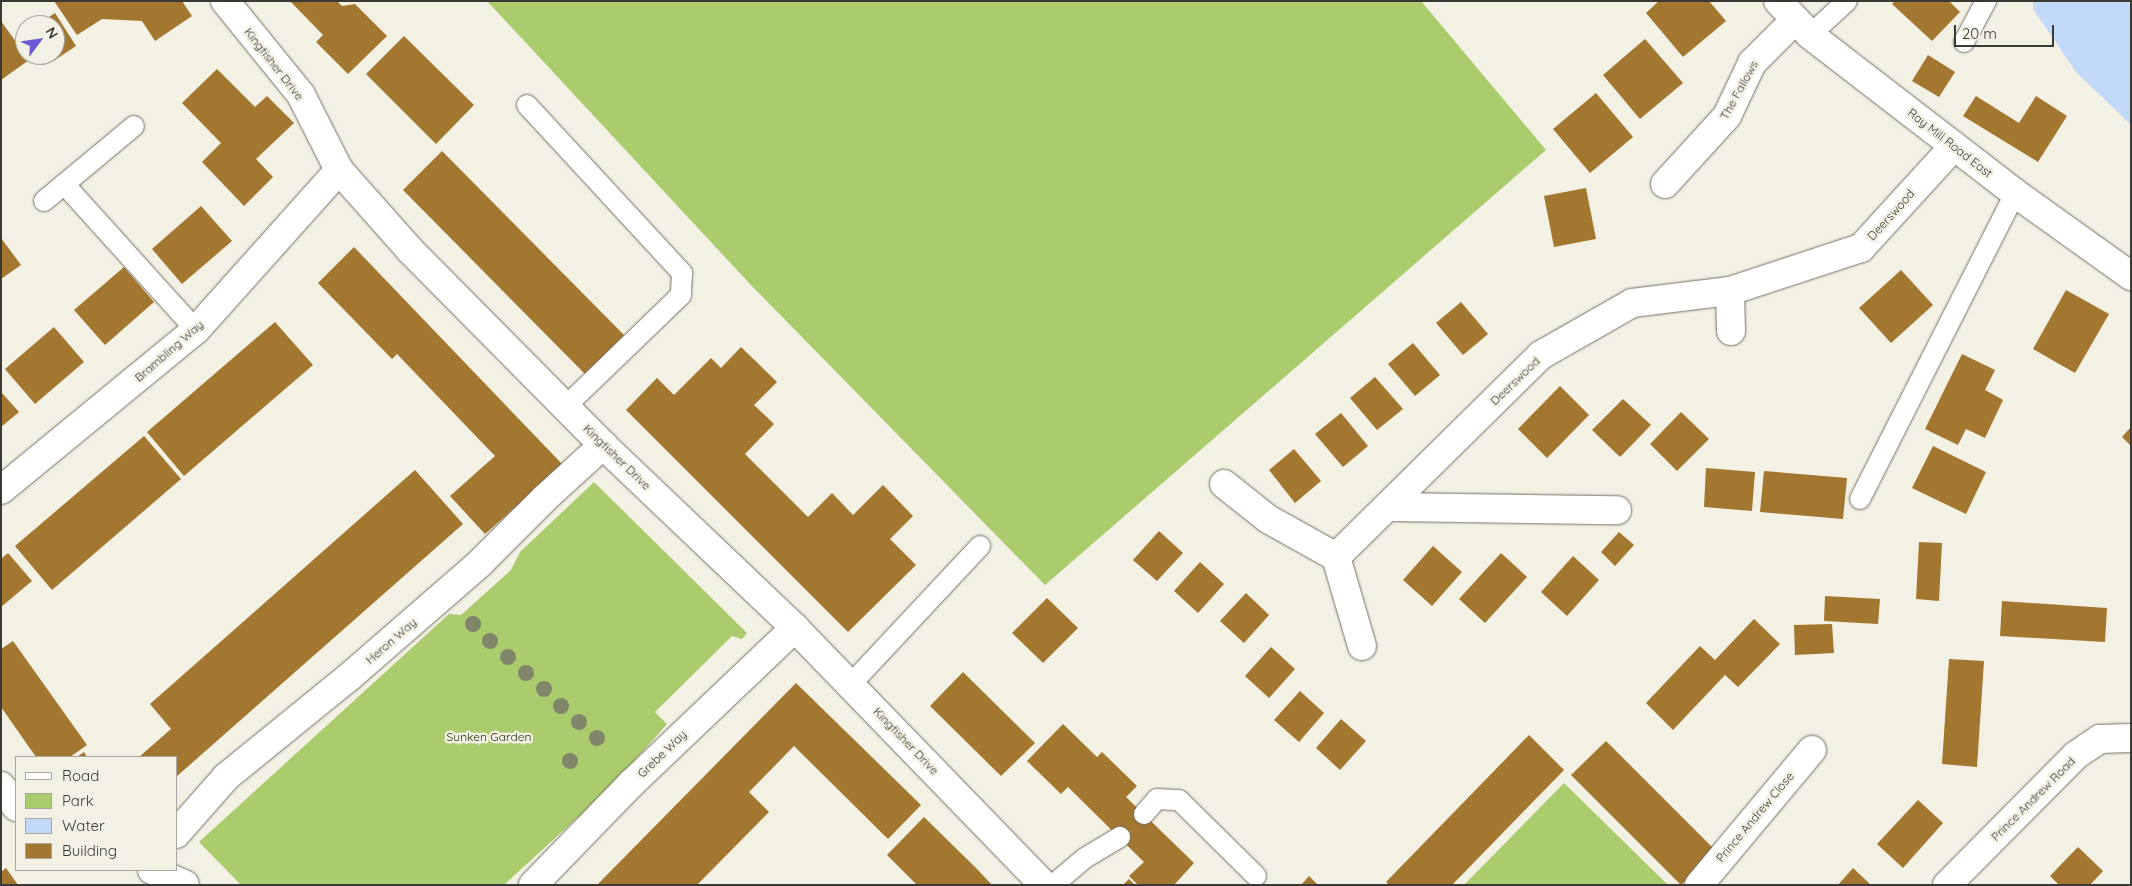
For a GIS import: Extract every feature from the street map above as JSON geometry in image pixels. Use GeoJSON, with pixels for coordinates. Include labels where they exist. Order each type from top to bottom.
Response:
{"type":"FeatureCollection","features":[{"type":"Feature","properties":{"kind":"street","name":"Kingfisher Drive"},"geometry":{"type":"LineString","coordinates":[[225,1],[301,95],[339,170],[410,250],[603,445],[851,684],[1044,885]]}},
{"type":"Feature","properties":{"kind":"street","name":"Ray Mill Road East"},"geometry":{"type":"LineString","coordinates":[[1794,19],[2015,193],[2131,276]]}},
{"type":"Feature","properties":{"kind":"street","name":"The Fallows"},"geometry":{"type":"LineString","coordinates":[[1665,184],[1727,116],[1752,63],[1794,19]]}},
{"type":"Feature","properties":{"kind":"street","name":"Deerswood"},"geometry":{"type":"LineString","coordinates":[[1336,558],[1541,355],[1632,303],[1730,291],[1860,248],[1954,146]]}},
{"type":"Feature","properties":{"kind":"street","name":"Brambling Way"},"geometry":{"type":"LineString","coordinates":[[1,490],[196,330],[339,170]]}},
{"type":"Feature","properties":{"kind":"street"},"geometry":{"type":"LineString","coordinates":[[1730,291],[1731,331]]}},
{"type":"Feature","properties":{"kind":"street","name":"Heron Way"},"geometry":{"type":"LineString","coordinates":[[178,832],[226,777],[348,678],[479,564],[544,498],[603,445]]}},
{"type":"Feature","properties":{"kind":"street"},"geometry":{"type":"LineString","coordinates":[[1224,484],[1268,519],[1336,558],[1362,646]]}},
{"type":"Feature","properties":{"kind":"street"},"geometry":{"type":"LineString","coordinates":[[1388,506],[1617,510]]}},
{"type":"Feature","properties":{"kind":"street","name":"Grebe Way"},"geometry":{"type":"LineString","coordinates":[[533,885],[632,784],[795,628]]}},
{"type":"Feature","properties":{"kind":"street","name":"Prince Andrew Road"},"geometry":{"type":"LineString","coordinates":[[1947,885],[2076,756],[2100,739],[2131,738]]}},
{"type":"Feature","properties":{"kind":"street","name":"Prince Andrew Close"},"geometry":{"type":"LineString","coordinates":[[1699,885],[1812,750]]}},
{"type":"Feature","properties":{"kind":"street"},"geometry":{"type":"LineString","coordinates":[[1,786],[15,806]]}},
{"type":"Feature","properties":{"kind":"street"},"geometry":{"type":"LineString","coordinates":[[156,871],[185,885]]}},
{"type":"Feature","properties":{"kind":"lane"},"geometry":{"type":"LineString","coordinates":[[1794,19],[1847,1]]}},
{"type":"Feature","properties":{"kind":"lane"},"geometry":{"type":"LineString","coordinates":[[1964,42],[1986,1]]}},
{"type":"Feature","properties":{"kind":"lane"},"geometry":{"type":"LineString","coordinates":[[527,104],[682,273],[681,296],[566,406]]}},
{"type":"Feature","properties":{"kind":"lane"},"geometry":{"type":"LineString","coordinates":[[44,201],[134,126]]}},
{"type":"Feature","properties":{"kind":"lane"},"geometry":{"type":"LineString","coordinates":[[64,184],[196,330]]}},
{"type":"Feature","properties":{"kind":"lane"},"geometry":{"type":"LineString","coordinates":[[1860,499],[2015,193]]}},
{"type":"Feature","properties":{"kind":"lane"},"geometry":{"type":"LineString","coordinates":[[851,684],[980,546]]}},
{"type":"Feature","properties":{"kind":"lane"},"geometry":{"type":"LineString","coordinates":[[1144,814],[1157,799],[1179,800],[1256,876]]}},
{"type":"Feature","properties":{"kind":"lane"},"geometry":{"type":"LineString","coordinates":[[1053,885],[1084,858],[1120,838]]}},
{"type":"Feature","properties":{"kind":"lane"},"geometry":{"type":"LineString","coordinates":[[148,885],[154,871]]}},
{"type":"Feature","properties":{"kind":"green space"},"geometry":{"type":"Polygon","coordinates":[[[487,1],[1421,1],[1546,150],[1045,585],[749,283],[487,1]]]}},
{"type":"Feature","properties":{"kind":"green space","name":"Sunken Garden"},"geometry":{"type":"Polygon","coordinates":[[[594,482],[747,633],[742,639],[732,636],[655,712],[667,724],[585,817],[578,817],[504,885],[241,885],[199,842],[449,614],[461,615],[511,570],[520,552],[594,482]]]}},
{"type":"Feature","properties":{"kind":"green space"},"geometry":{"type":"Polygon","coordinates":[[[1564,783],[1668,885],[1464,885],[1564,783]]]}},
{"type":"Feature","properties":{"kind":"water"},"geometry":{"type":"Polygon","coordinates":[[[2033,1],[2131,1],[2131,125],[2076,72],[2033,9],[2033,1]]]}},
{"type":"Feature","properties":{"kind":"building"},"geometry":{"type":"Polygon","coordinates":[[[54,1],[182,1],[192,16],[155,41],[142,21],[102,19],[77,35],[54,1]]]}},
{"type":"Feature","properties":{"kind":"building"},"geometry":{"type":"Polygon","coordinates":[[[290,1],[337,1],[342,6],[355,4],[387,36],[348,74],[316,42],[323,35],[290,1]]]}},
{"type":"Feature","properties":{"kind":"building"},"geometry":{"type":"Polygon","coordinates":[[[1659,1],[1709,1],[1726,21],[1683,57],[1646,13],[1659,1]]]}},
{"type":"Feature","properties":{"kind":"building"},"geometry":{"type":"Polygon","coordinates":[[[1895,1],[1949,1],[1960,12],[1932,41],[1892,4],[1895,1]]]}},
{"type":"Feature","properties":{"kind":"building"},"geometry":{"type":"Polygon","coordinates":[[[1,21],[15,40],[15,65],[22,65],[1,80],[1,21]]]}},
{"type":"Feature","properties":{"kind":"building"},"geometry":{"type":"Polygon","coordinates":[[[65,29],[76,46],[65,53],[65,29]]]}},
{"type":"Feature","properties":{"kind":"building"},"geometry":{"type":"Polygon","coordinates":[[[404,36],[474,105],[436,144],[366,74],[404,36]]]}},
{"type":"Feature","properties":{"kind":"building"},"geometry":{"type":"Polygon","coordinates":[[[1645,39],[1683,83],[1640,119],[1603,75],[1645,39]]]}},
{"type":"Feature","properties":{"kind":"building"},"geometry":{"type":"Polygon","coordinates":[[[1928,55],[1955,72],[1939,97],[1912,81],[1928,55]]]}},
{"type":"Feature","properties":{"kind":"building"},"geometry":{"type":"Polygon","coordinates":[[[217,69],[255,107],[267,96],[294,123],[256,159],[273,177],[244,206],[202,162],[221,143],[182,103],[217,69]]]}},
{"type":"Feature","properties":{"kind":"building"},"geometry":{"type":"Polygon","coordinates":[[[1596,93],[1633,137],[1590,173],[1553,129],[1596,93]]]}},
{"type":"Feature","properties":{"kind":"building"},"geometry":{"type":"Polygon","coordinates":[[[1976,96],[2019,123],[2036,96],[2067,116],[2038,162],[1963,116],[1976,96]]]}},
{"type":"Feature","properties":{"kind":"building"},"geometry":{"type":"Polygon","coordinates":[[[442,151],[624,335],[585,374],[403,190],[442,151]]]}},
{"type":"Feature","properties":{"kind":"building"},"geometry":{"type":"Polygon","coordinates":[[[1586,188],[1596,239],[1554,247],[1544,196],[1586,188]]]}},
{"type":"Feature","properties":{"kind":"building"},"geometry":{"type":"Polygon","coordinates":[[[201,206],[232,241],[182,284],[152,249],[201,206]]]}},
{"type":"Feature","properties":{"kind":"building"},"geometry":{"type":"Polygon","coordinates":[[[1,238],[21,265],[1,279],[1,238]]]}},
{"type":"Feature","properties":{"kind":"building"},"geometry":{"type":"Polygon","coordinates":[[[354,247],[563,465],[485,534],[450,496],[495,456],[397,354],[392,359],[318,283],[354,247]]]}},
{"type":"Feature","properties":{"kind":"building"},"geometry":{"type":"Polygon","coordinates":[[[124,267],[154,302],[105,345],[74,310],[124,267]]]}},
{"type":"Feature","properties":{"kind":"building"},"geometry":{"type":"Polygon","coordinates":[[[1901,270],[1933,305],[1891,343],[1859,308],[1901,270]]]}},
{"type":"Feature","properties":{"kind":"building"},"geometry":{"type":"Polygon","coordinates":[[[2066,290],[2109,314],[2075,373],[2033,349],[2066,290]]]}},
{"type":"Feature","properties":{"kind":"building"},"geometry":{"type":"Polygon","coordinates":[[[1461,302],[1488,334],[1463,355],[1436,323],[1461,302]]]}},
{"type":"Feature","properties":{"kind":"building"},"geometry":{"type":"Polygon","coordinates":[[[275,322],[313,365],[184,476],[147,432],[275,322]]]}},
{"type":"Feature","properties":{"kind":"building"},"geometry":{"type":"Polygon","coordinates":[[[54,327],[84,362],[35,404],[5,369],[54,327]]]}},
{"type":"Feature","properties":{"kind":"building"},"geometry":{"type":"Polygon","coordinates":[[[1413,343],[1440,375],[1415,396],[1388,364],[1413,343]]]}},
{"type":"Feature","properties":{"kind":"building"},"geometry":{"type":"Polygon","coordinates":[[[741,347],[777,382],[754,405],[774,424],[745,454],[808,517],[832,493],[853,515],[883,485],[913,516],[890,539],[916,565],[848,632],[626,410],[657,378],[674,395],[711,358],[721,368],[741,347]]]}},
{"type":"Feature","properties":{"kind":"building"},"geometry":{"type":"Polygon","coordinates":[[[1962,354],[1995,370],[1985,390],[2003,400],[1985,438],[1966,429],[1958,445],[1925,429],[1962,354]]]}},
{"type":"Feature","properties":{"kind":"building"},"geometry":{"type":"Polygon","coordinates":[[[1375,377],[1403,409],[1377,430],[1350,398],[1375,377]]]}},
{"type":"Feature","properties":{"kind":"building"},"geometry":{"type":"Polygon","coordinates":[[[1560,386],[1589,415],[1547,458],[1518,429],[1560,386]]]}},
{"type":"Feature","properties":{"kind":"building"},"geometry":{"type":"Polygon","coordinates":[[[1,392],[19,412],[1,427],[1,392]]]}},
{"type":"Feature","properties":{"kind":"building"},"geometry":{"type":"Polygon","coordinates":[[[1623,399],[1651,425],[1620,457],[1592,430],[1623,399]]]}},
{"type":"Feature","properties":{"kind":"building"},"geometry":{"type":"Polygon","coordinates":[[[1681,412],[1709,439],[1677,471],[1650,444],[1681,412]]]}},
{"type":"Feature","properties":{"kind":"building"},"geometry":{"type":"Polygon","coordinates":[[[1341,413],[1368,446],[1343,467],[1315,434],[1341,413]]]}},
{"type":"Feature","properties":{"kind":"building"},"geometry":{"type":"Polygon","coordinates":[[[2131,427],[2131,446],[2122,437],[2131,427]]]}},
{"type":"Feature","properties":{"kind":"building"},"geometry":{"type":"Polygon","coordinates":[[[144,436],[181,479],[52,590],[15,546],[144,436]]]}},
{"type":"Feature","properties":{"kind":"building"},"geometry":{"type":"Polygon","coordinates":[[[1933,446],[1986,472],[1966,514],[1912,488],[1933,446]]]}},
{"type":"Feature","properties":{"kind":"building"},"geometry":{"type":"Polygon","coordinates":[[[1294,449],[1321,481],[1295,503],[1269,470],[1294,449]]]}},
{"type":"Feature","properties":{"kind":"building"},"geometry":{"type":"Polygon","coordinates":[[[1706,468],[1755,472],[1752,511],[1704,507],[1706,468]]]}},
{"type":"Feature","properties":{"kind":"building"},"geometry":{"type":"Polygon","coordinates":[[[415,470],[463,524],[178,775],[178,756],[140,756],[171,729],[150,704],[415,470]]]}},
{"type":"Feature","properties":{"kind":"building"},"geometry":{"type":"Polygon","coordinates":[[[1764,471],[1847,478],[1843,519],[1760,512],[1764,471]]]}},
{"type":"Feature","properties":{"kind":"building"},"geometry":{"type":"Polygon","coordinates":[[[1159,531],[1183,553],[1157,581],[1133,560],[1159,531]]]}},
{"type":"Feature","properties":{"kind":"building"},"geometry":{"type":"Polygon","coordinates":[[[1619,532],[1634,545],[1615,566],[1601,552],[1619,532]]]}},
{"type":"Feature","properties":{"kind":"building"},"geometry":{"type":"Polygon","coordinates":[[[1919,542],[1942,543],[1939,601],[1916,599],[1919,542]]]}},
{"type":"Feature","properties":{"kind":"building"},"geometry":{"type":"Polygon","coordinates":[[[1433,546],[1462,572],[1432,606],[1403,580],[1433,546]]]}},
{"type":"Feature","properties":{"kind":"building"},"geometry":{"type":"Polygon","coordinates":[[[8,553],[32,581],[1,607],[1,559],[8,553]]]}},
{"type":"Feature","properties":{"kind":"building"},"geometry":{"type":"Polygon","coordinates":[[[1501,553],[1527,577],[1485,623],[1459,599],[1501,553]]]}},
{"type":"Feature","properties":{"kind":"building"},"geometry":{"type":"Polygon","coordinates":[[[1573,556],[1599,580],[1567,616],[1541,592],[1573,556]]]}},
{"type":"Feature","properties":{"kind":"building"},"geometry":{"type":"Polygon","coordinates":[[[1200,562],[1224,584],[1198,613],[1174,591],[1200,562]]]}},
{"type":"Feature","properties":{"kind":"building"},"geometry":{"type":"Polygon","coordinates":[[[1246,593],[1269,615],[1244,643],[1220,621],[1246,593]]]}},
{"type":"Feature","properties":{"kind":"building"},"geometry":{"type":"Polygon","coordinates":[[[1825,596],[1880,599],[1878,624],[1824,621],[1825,596]]]}},
{"type":"Feature","properties":{"kind":"building"},"geometry":{"type":"Polygon","coordinates":[[[1047,598],[1078,628],[1043,663],[1012,633],[1047,598]]]}},
{"type":"Feature","properties":{"kind":"building"},"geometry":{"type":"Polygon","coordinates":[[[2002,601],[2107,608],[2105,642],[2000,636],[2002,601]]]}},
{"type":"Feature","properties":{"kind":"building"},"geometry":{"type":"Polygon","coordinates":[[[1754,619],[1780,644],[1738,687],[1725,675],[1673,730],[1646,703],[1700,646],[1715,660],[1754,619]]]}},
{"type":"Feature","properties":{"kind":"building"},"geometry":{"type":"Polygon","coordinates":[[[1832,624],[1834,653],[1795,655],[1794,625],[1832,624]]]}},
{"type":"Feature","properties":{"kind":"building"},"geometry":{"type":"Polygon","coordinates":[[[13,641],[87,745],[71,756],[35,756],[1,707],[1,649],[13,641]]]}},
{"type":"Feature","properties":{"kind":"building"},"geometry":{"type":"Polygon","coordinates":[[[1271,647],[1295,669],[1269,698],[1245,676],[1271,647]]]}},
{"type":"Feature","properties":{"kind":"building"},"geometry":{"type":"Polygon","coordinates":[[[1949,659],[1984,661],[1977,767],[1942,764],[1949,659]]]}},
{"type":"Feature","properties":{"kind":"building"},"geometry":{"type":"Polygon","coordinates":[[[963,672],[1035,743],[1001,776],[930,706],[963,672]]]}},
{"type":"Feature","properties":{"kind":"building"},"geometry":{"type":"Polygon","coordinates":[[[796,683],[921,805],[888,839],[794,746],[749,792],[769,812],[697,885],[597,885],[796,683]]]}},
{"type":"Feature","properties":{"kind":"building"},"geometry":{"type":"Polygon","coordinates":[[[1300,691],[1324,713],[1299,742],[1274,720],[1300,691]]]}},
{"type":"Feature","properties":{"kind":"building"},"geometry":{"type":"Polygon","coordinates":[[[1341,719],[1366,741],[1340,770],[1316,748],[1341,719]]]}},
{"type":"Feature","properties":{"kind":"building"},"geometry":{"type":"Polygon","coordinates":[[[1063,724],[1097,757],[1102,752],[1137,786],[1126,797],[1194,863],[1174,885],[1138,885],[1129,876],[1144,862],[1068,787],[1061,794],[1027,761],[1063,724]]]}},
{"type":"Feature","properties":{"kind":"building"},"geometry":{"type":"Polygon","coordinates":[[[1529,735],[1564,770],[1452,885],[1389,885],[1386,882],[1529,735]]]}},
{"type":"Feature","properties":{"kind":"building"},"geometry":{"type":"Polygon","coordinates":[[[1606,741],[1716,851],[1681,885],[1571,775],[1606,741]]]}},
{"type":"Feature","properties":{"kind":"building"},"geometry":{"type":"Polygon","coordinates":[[[84,752],[86,756],[78,756],[84,752]]]}},
{"type":"Feature","properties":{"kind":"building"},"geometry":{"type":"Polygon","coordinates":[[[1918,800],[1943,823],[1903,868],[1877,844],[1918,800]]]}},
{"type":"Feature","properties":{"kind":"building"},"geometry":{"type":"Polygon","coordinates":[[[924,817],[992,885],[917,885],[887,855],[924,817]]]}},
{"type":"Feature","properties":{"kind":"building"},"geometry":{"type":"Polygon","coordinates":[[[2078,847],[2103,871],[2090,885],[2059,885],[2050,876],[2078,847]]]}},
{"type":"Feature","properties":{"kind":"building"},"geometry":{"type":"Polygon","coordinates":[[[6,868],[18,885],[1,885],[1,872],[6,868]]]}},
{"type":"Feature","properties":{"kind":"building"},"geometry":{"type":"Polygon","coordinates":[[[1853,868],[1871,885],[1838,885],[1853,868]]]}},
{"type":"Feature","properties":{"kind":"building"},"geometry":{"type":"Polygon","coordinates":[[[1309,876],[1318,885],[1301,885],[1309,876]]]}},
{"type":"Feature","properties":{"kind":"building"},"geometry":{"type":"Polygon","coordinates":[[[1129,879],[1135,885],[1123,885],[1129,879]]]}}]}
